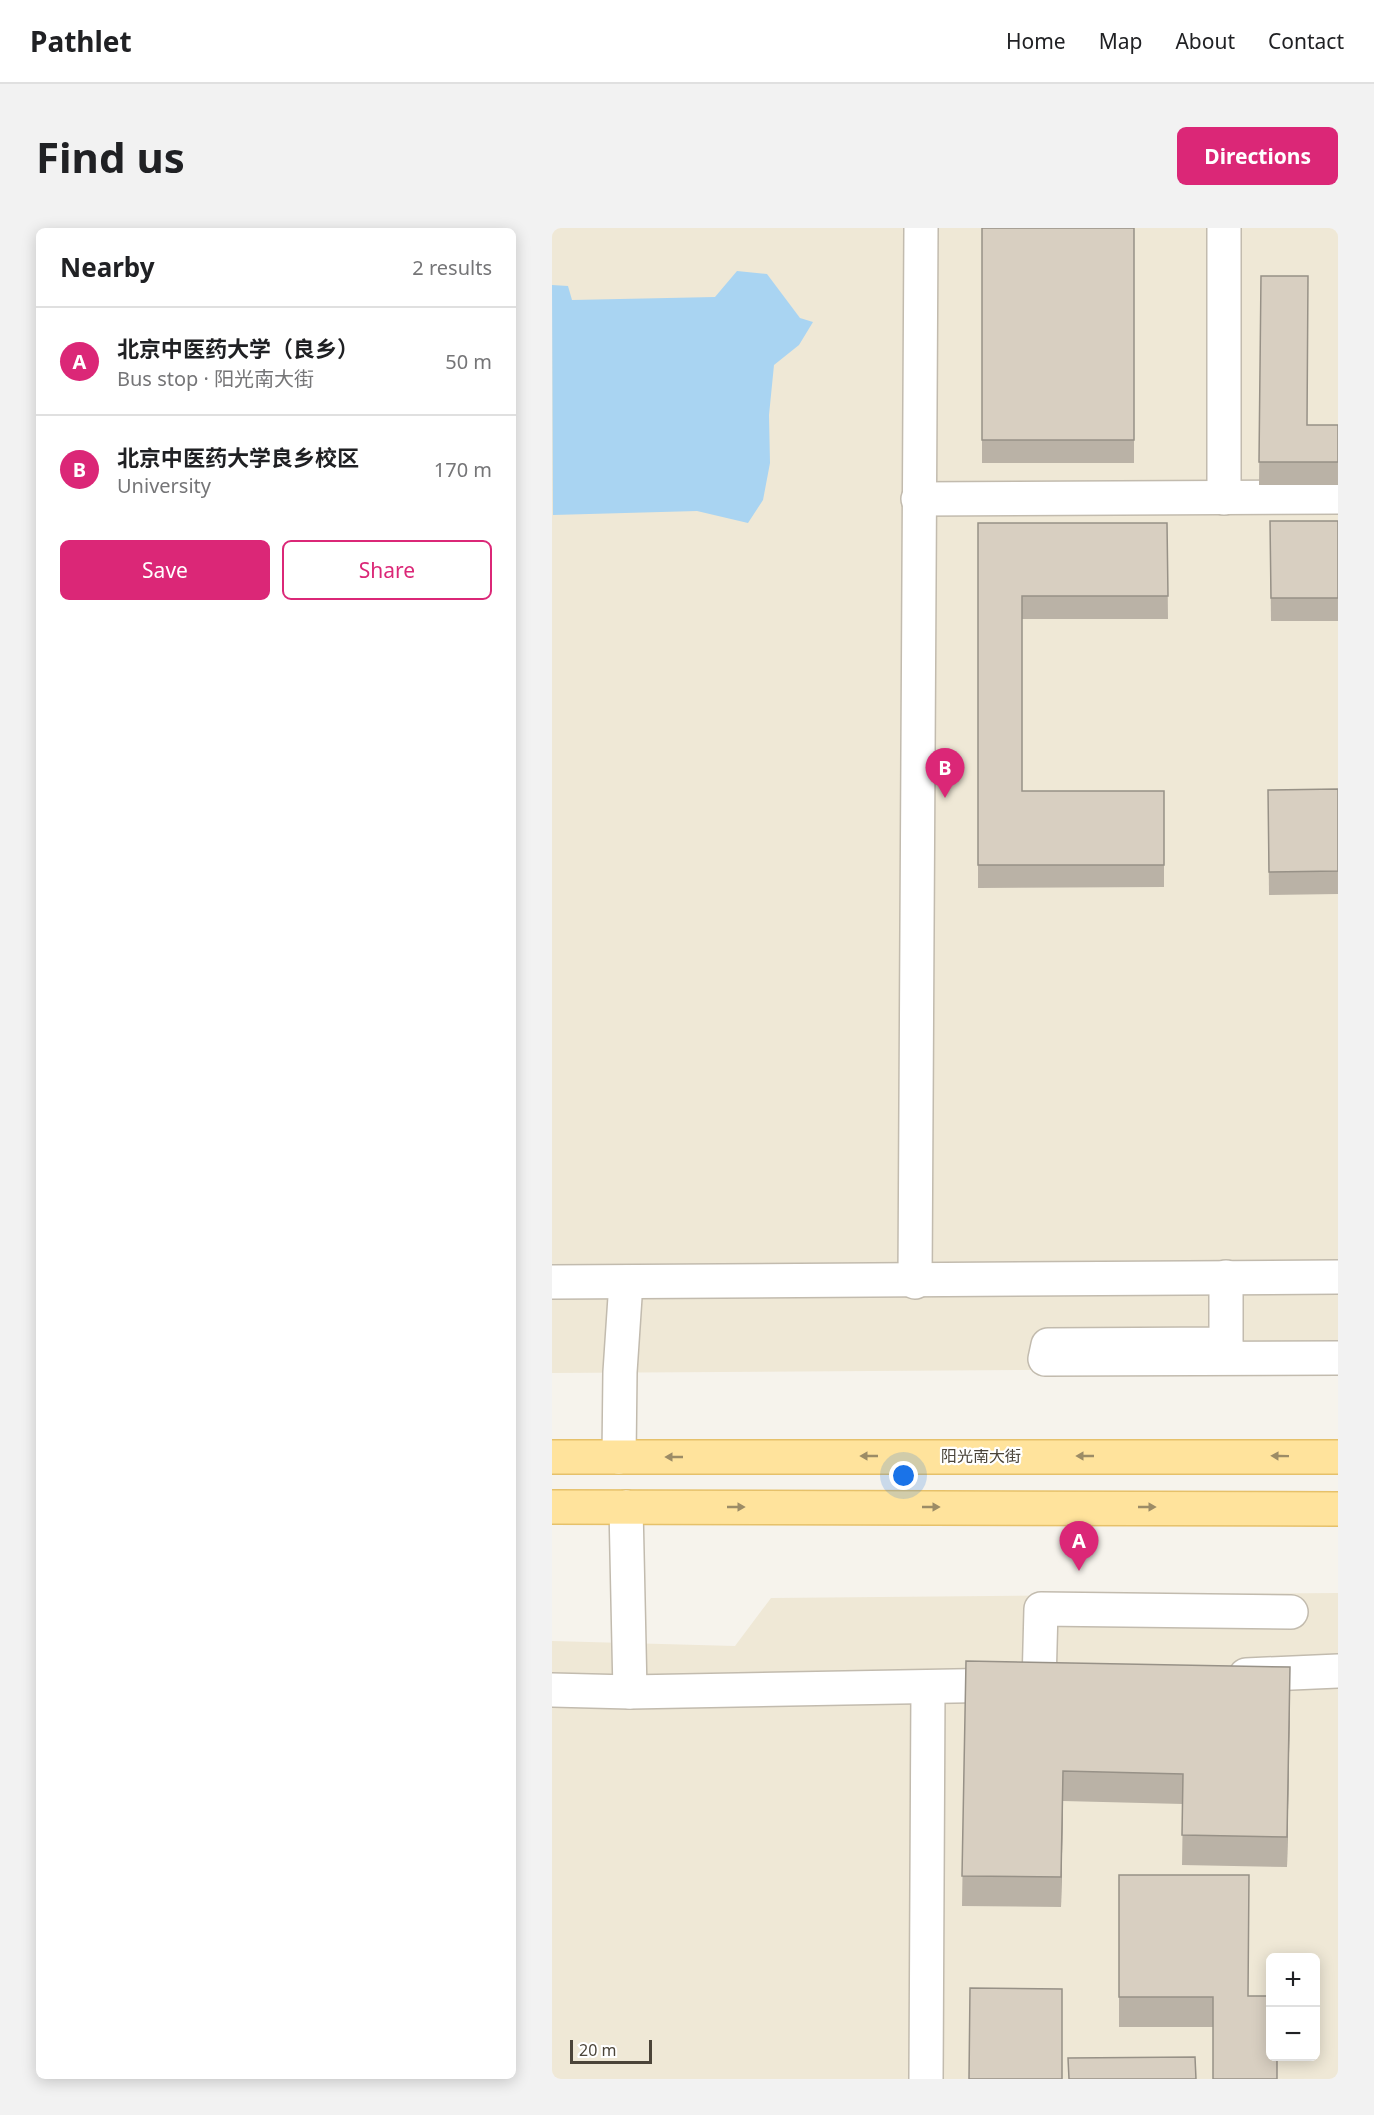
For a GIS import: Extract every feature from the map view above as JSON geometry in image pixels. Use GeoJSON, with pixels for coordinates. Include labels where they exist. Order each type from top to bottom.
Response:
{"type":"FeatureCollection","features":[{"type":"Feature","properties":{"kind":"main road","name":"阳光南大街"},"geometry":{"type":"LineString","coordinates":[[552,1457],[1338,1456]]}},
{"type":"Feature","properties":{"kind":"main road"},"geometry":{"type":"LineString","coordinates":[[552,1508],[1338,1509]]}},
{"type":"Feature","properties":{"kind":"street"},"geometry":{"type":"LineString","coordinates":[[915,1282],[921,228]]}},
{"type":"Feature","properties":{"kind":"street"},"geometry":{"type":"LineString","coordinates":[[1224,228],[1224,498]]}},
{"type":"Feature","properties":{"kind":"street"},"geometry":{"type":"LineString","coordinates":[[918,499],[1338,497]]}},
{"type":"Feature","properties":{"kind":"street"},"geometry":{"type":"LineString","coordinates":[[1226,1277],[1227,1344],[1048,1345],[1045,1359],[1338,1358]]}},
{"type":"Feature","properties":{"kind":"street"},"geometry":{"type":"LineString","coordinates":[[552,1282],[915,1282],[1338,1277]]}},
{"type":"Feature","properties":{"kind":"street"},"geometry":{"type":"LineString","coordinates":[[619,1457],[620,1372],[626,1282]]}},
{"type":"Feature","properties":{"kind":"street"},"geometry":{"type":"LineString","coordinates":[[626,1507],[630,1692]]}},
{"type":"Feature","properties":{"kind":"street"},"geometry":{"type":"LineString","coordinates":[[1039,1683],[1041,1609],[1291,1612]]}},
{"type":"Feature","properties":{"kind":"street"},"geometry":{"type":"LineString","coordinates":[[1218,1676],[1338,1671]]}},
{"type":"Feature","properties":{"kind":"street"},"geometry":{"type":"LineString","coordinates":[[552,1690],[630,1692],[928,1688],[1075,1682]]}},
{"type":"Feature","properties":{"kind":"street"},"geometry":{"type":"LineString","coordinates":[[926,2079],[928,1688]]}},
{"type":"Feature","properties":{"kind":"shaded area"},"geometry":{"type":"Polygon","coordinates":[[[552,228],[1338,228],[1338,1368],[552,1373],[552,228]]]}},
{"type":"Feature","properties":{"kind":"shaded area"},"geometry":{"type":"Polygon","coordinates":[[[1338,1593],[1338,2079],[552,2079],[552,1641],[735,1646],[771,1598],[1338,1593]]]}},
{"type":"Feature","properties":{"kind":"water"},"geometry":{"type":"Polygon","coordinates":[[[737,271],[767,274],[800,318],[813,322],[799,345],[774,365],[769,415],[770,463],[763,500],[748,523],[697,511],[553,515],[552,285],[568,286],[572,300],[715,297],[737,271]]]}},
{"type":"Feature","properties":{"kind":"building"},"geometry":{"type":"Polygon","coordinates":[[[982,228],[1134,228],[1134,440],[982,440],[982,228]]]}},
{"type":"Feature","properties":{"kind":"building"},"geometry":{"type":"Polygon","coordinates":[[[1261,276],[1308,276],[1307,425],[1338,425],[1338,462],[1259,462],[1261,276]]]}},
{"type":"Feature","properties":{"kind":"building"},"geometry":{"type":"Polygon","coordinates":[[[1270,521],[1338,521],[1338,598],[1271,598],[1270,521]]]}},
{"type":"Feature","properties":{"kind":"building"},"geometry":{"type":"Polygon","coordinates":[[[978,523],[1167,523],[1168,596],[1022,596],[1022,791],[1164,791],[1164,865],[978,865],[978,523]]]}},
{"type":"Feature","properties":{"kind":"building"},"geometry":{"type":"Polygon","coordinates":[[[1338,789],[1338,871],[1269,872],[1268,790],[1338,789]]]}},
{"type":"Feature","properties":{"kind":"building"},"geometry":{"type":"Polygon","coordinates":[[[966,1661],[1290,1667],[1287,1837],[1182,1835],[1183,1774],[1063,1771],[1061,1877],[962,1876],[966,1661]]]}},
{"type":"Feature","properties":{"kind":"building"},"geometry":{"type":"Polygon","coordinates":[[[1119,1875],[1249,1875],[1248,1996],[1266,1996],[1266,2061],[1277,2061],[1277,2079],[1213,2079],[1213,1997],[1119,1997],[1119,1875]]]}},
{"type":"Feature","properties":{"kind":"building"},"geometry":{"type":"Polygon","coordinates":[[[970,1988],[1062,1989],[1062,2079],[969,2079],[970,1988]]]}},
{"type":"Feature","properties":{"kind":"building"},"geometry":{"type":"Polygon","coordinates":[[[1195,2057],[1196,2079],[1069,2079],[1068,2058],[1195,2057]]]}},
{"type":"Feature","properties":{"kind":"place","name":"北京中医药大学良乡校区"},"geometry":{"type":"Point","coordinates":[945,798]}},
{"type":"Feature","properties":{"kind":"place","name":"北京中医药大学（良乡）"},"geometry":{"type":"Point","coordinates":[1079,1571]}}]}
